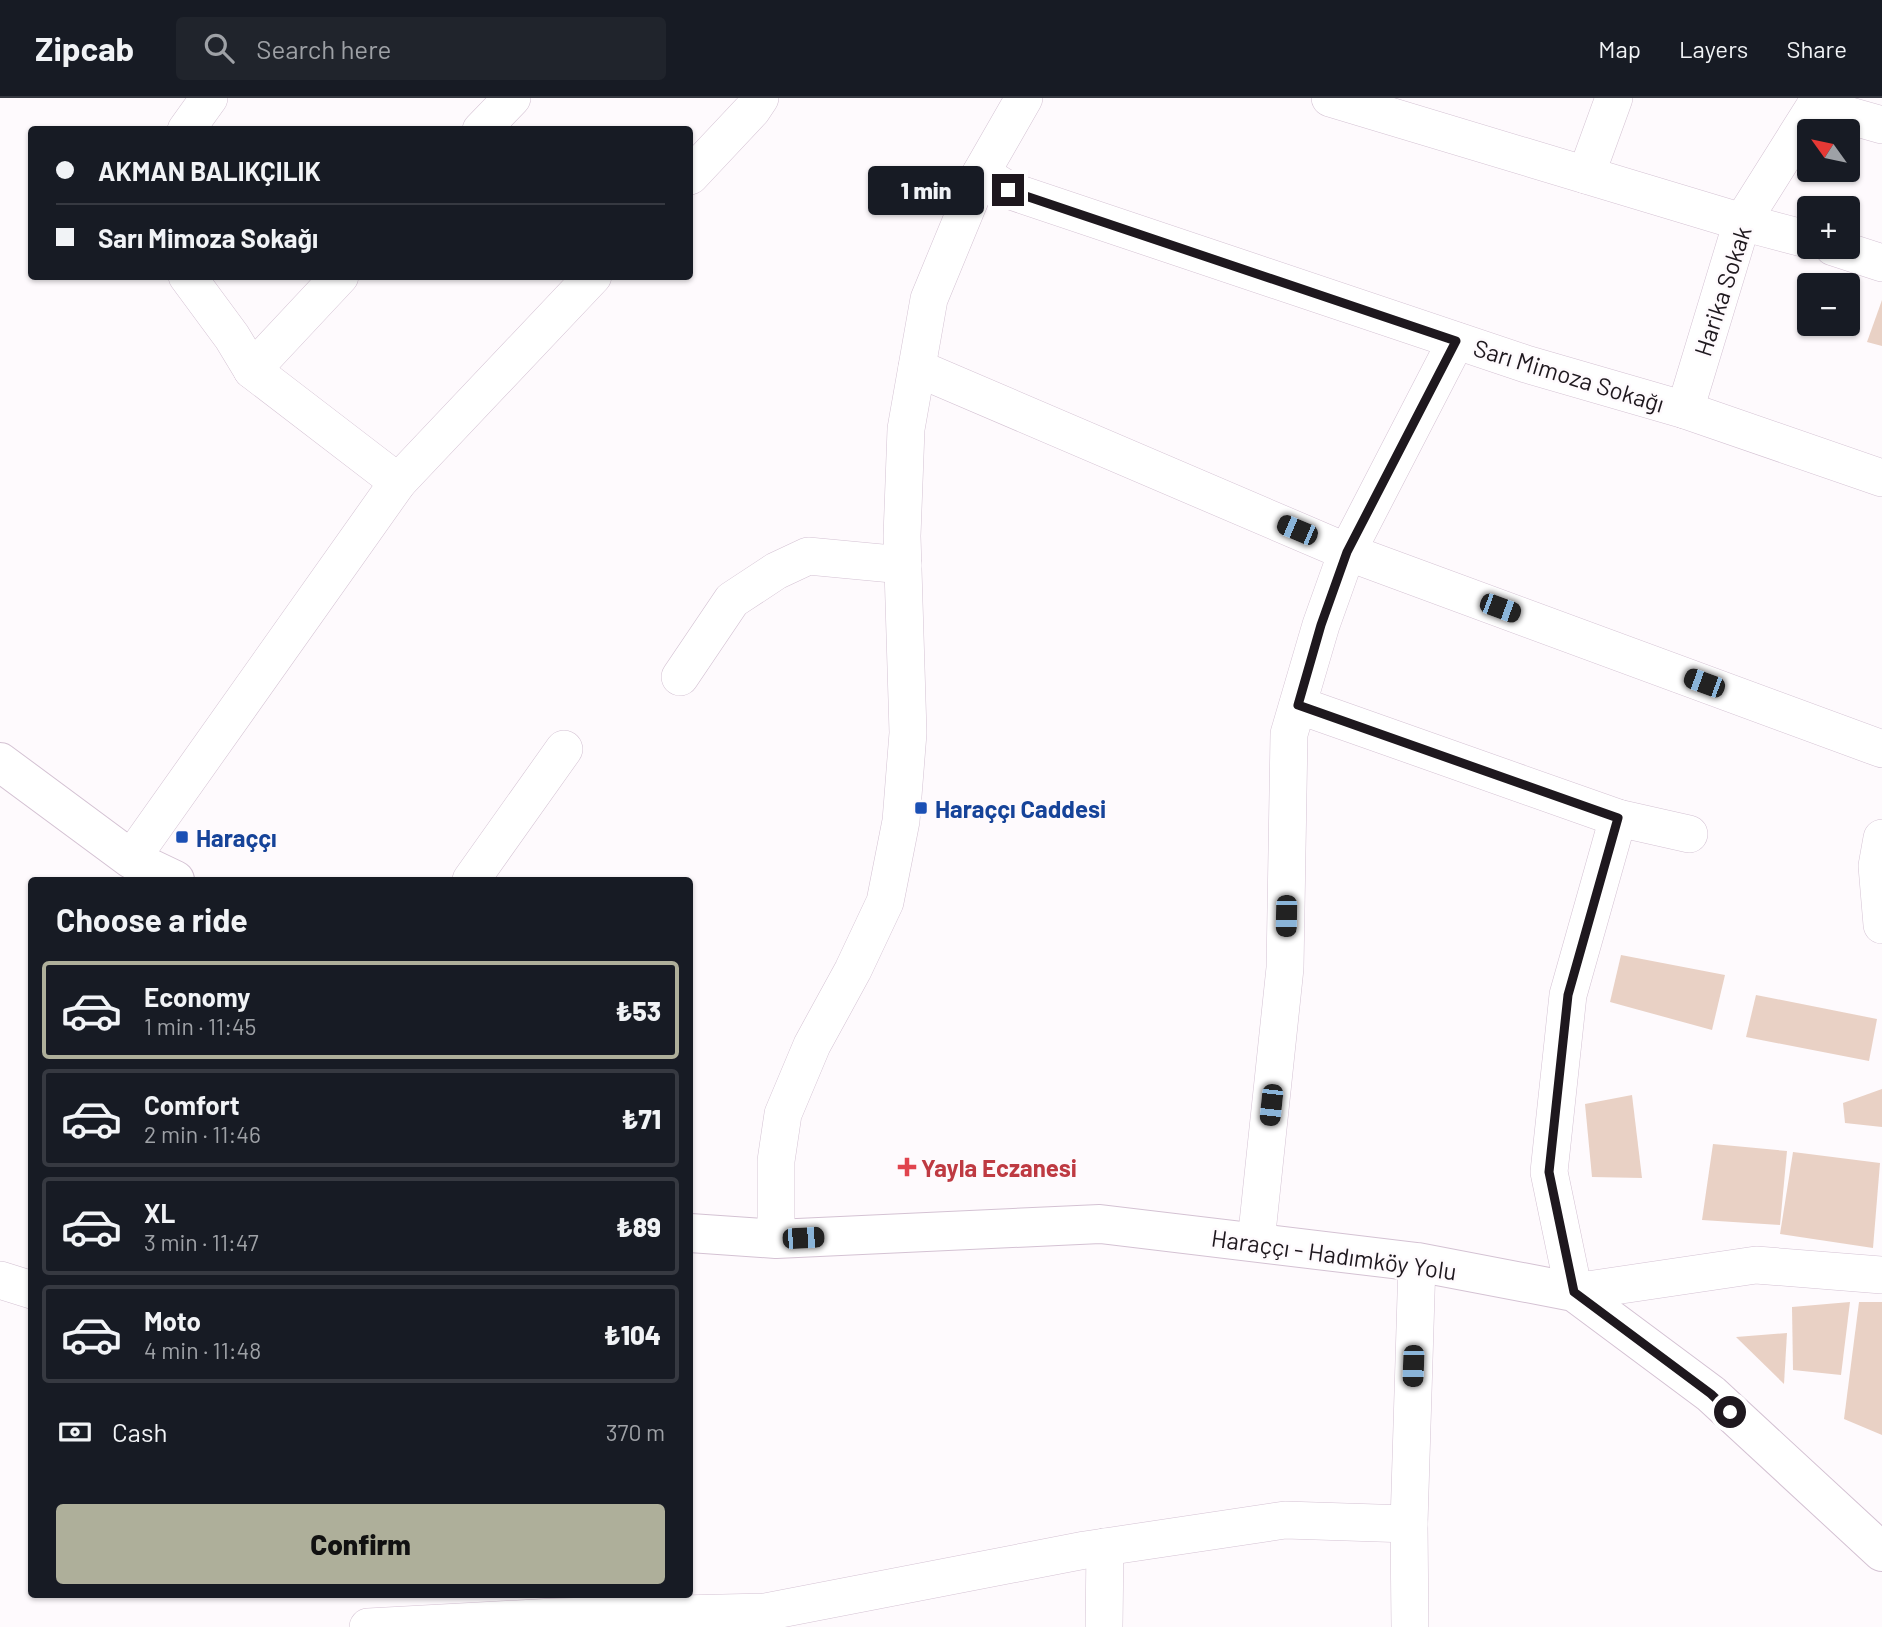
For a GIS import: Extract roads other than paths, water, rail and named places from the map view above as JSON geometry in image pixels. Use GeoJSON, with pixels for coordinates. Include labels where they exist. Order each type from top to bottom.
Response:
{"type":"FeatureCollection","features":[{"type":"Feature","properties":{"kind":"main road"},"geometry":{"type":"LineString","coordinates":[[0,762],[131,859],[169,877]]}},
{"type":"Feature","properties":{"kind":"main road","name":"Haraççı - Hadımköy Yolu"},"geometry":{"type":"LineString","coordinates":[[693,1233],[776,1239],[1100,1224],[1417,1262],[1574,1292],[1711,1394],[1882,1552]]}},
{"type":"Feature","properties":{"kind":"street"},"geometry":{"type":"LineString","coordinates":[[189,126],[209,98]]}},
{"type":"Feature","properties":{"kind":"street"},"geometry":{"type":"LineString","coordinates":[[693,173],[760,98]]}},
{"type":"Feature","properties":{"kind":"street"},"geometry":{"type":"LineString","coordinates":[[776,1239],[776,1161],[783,1114],[812,1045],[853,970],[885,902],[901,821],[908,733],[902,536],[906,429],[929,299],[981,173],[1024,98]]}},
{"type":"Feature","properties":{"kind":"street"},"geometry":{"type":"LineString","coordinates":[[1330,98],[1797,237]]}},
{"type":"Feature","properties":{"kind":"street"},"geometry":{"type":"LineString","coordinates":[[1586,175],[1614,98]]}},
{"type":"Feature","properties":{"kind":"street"},"geometry":{"type":"LineString","coordinates":[[484,126],[508,99]]}},
{"type":"Feature","properties":{"kind":"street","name":"Harika Sokak"},"geometry":{"type":"LineString","coordinates":[[1685,410],[1742,222],[1815,106],[1882,125]]}},
{"type":"Feature","properties":{"kind":"street","name":"Sarı Mimoza Sokağı"},"geometry":{"type":"LineString","coordinates":[[981,173],[1008,190],[1526,365],[1685,410],[1882,478]]}},
{"type":"Feature","properties":{"kind":"street"},"geometry":{"type":"LineString","coordinates":[[1860,256],[1882,263]]}},
{"type":"Feature","properties":{"kind":"street"},"geometry":{"type":"LineString","coordinates":[[190,280],[232,337],[252,370],[398,482]]}},
{"type":"Feature","properties":{"kind":"street"},"geometry":{"type":"LineString","coordinates":[[252,370],[336,280]]}},
{"type":"Feature","properties":{"kind":"street"},"geometry":{"type":"LineString","coordinates":[[131,859],[398,482],[589,280]]}},
{"type":"Feature","properties":{"kind":"street"},"geometry":{"type":"LineString","coordinates":[[1256,1242],[1285,968],[1289,734],[1321,625],[1347,552],[1456,341]]}},
{"type":"Feature","properties":{"kind":"street"},"geometry":{"type":"LineString","coordinates":[[917,368],[1347,552],[1882,749]]}},
{"type":"Feature","properties":{"kind":"street"},"geometry":{"type":"LineString","coordinates":[[680,677],[732,600],[776,571],[808,556],[903,565]]}},
{"type":"Feature","properties":{"kind":"street"},"geometry":{"type":"LineString","coordinates":[[1298,705],[1618,818],[1689,834]]}},
{"type":"Feature","properties":{"kind":"street"},"geometry":{"type":"LineString","coordinates":[[473,877],[564,749]]}},
{"type":"Feature","properties":{"kind":"street"},"geometry":{"type":"LineString","coordinates":[[1618,818],[1568,995],[1549,1172],[1574,1292],[1756,1265],[1882,1275]]}},
{"type":"Feature","properties":{"kind":"street"},"geometry":{"type":"LineString","coordinates":[[1882,838],[1877,866],[1882,925]]}},
{"type":"Feature","properties":{"kind":"street"},"geometry":{"type":"LineString","coordinates":[[1410,1627],[1409,1524],[1417,1262]]}},
{"type":"Feature","properties":{"kind":"street"},"geometry":{"type":"LineString","coordinates":[[0,1280],[28,1289]]}},
{"type":"Feature","properties":{"kind":"street"},"geometry":{"type":"LineString","coordinates":[[368,1627],[555,1613],[765,1612],[1105,1547],[1285,1520],[1409,1524]]}},
{"type":"Feature","properties":{"kind":"street"},"geometry":{"type":"LineString","coordinates":[[1104,1627],[1105,1547]]}},
{"type":"Feature","properties":{"kind":"place","name":"Haraççı Caddesi"},"geometry":{"type":"Point","coordinates":[921,808]}},
{"type":"Feature","properties":{"kind":"place","name":"Haraççı"},"geometry":{"type":"Point","coordinates":[182,837]}},
{"type":"Feature","properties":{"kind":"place","name":"Yayla Eczanesi"},"geometry":{"type":"Point","coordinates":[907,1167]}}]}
